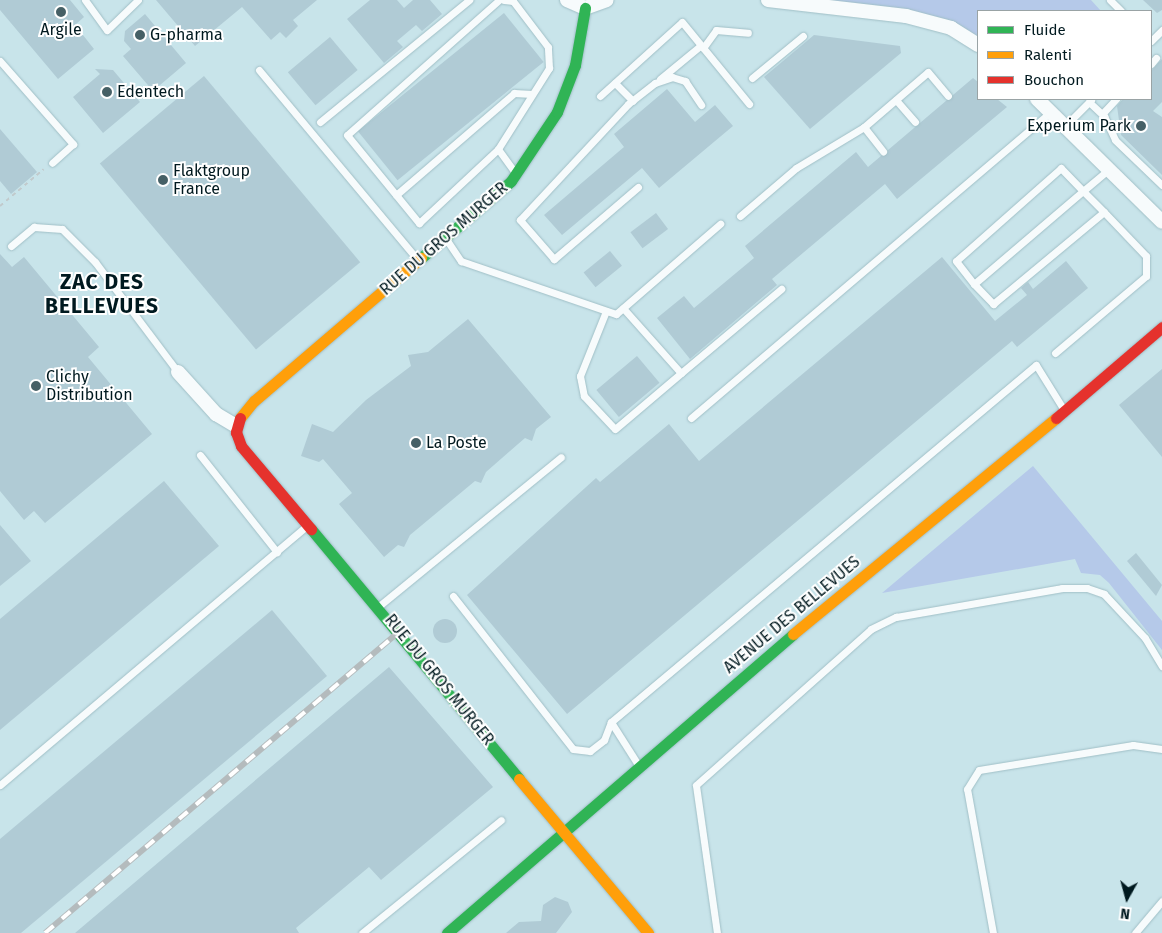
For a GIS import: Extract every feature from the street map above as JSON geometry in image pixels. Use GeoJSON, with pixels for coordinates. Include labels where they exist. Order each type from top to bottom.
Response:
{"type":"FeatureCollection","features":[{"type":"Feature","properties":{"kind":"street"},"geometry":{"type":"LineString","coordinates":[[567,0],[585,8],[607,0]]}},
{"type":"Feature","properties":{"kind":"street"},"geometry":{"type":"LineString","coordinates":[[768,0],[906,16],[951,28],[977,44]]}},
{"type":"Feature","properties":{"kind":"street","name":"RUE DU GROS MURGER"},"geometry":{"type":"LineString","coordinates":[[585,8],[567,90],[535,152],[517,175],[446,238],[254,401],[236,426],[242,446],[379,606],[564,828],[648,933]]}},
{"type":"Feature","properties":{"kind":"street"},"geometry":{"type":"LineString","coordinates":[[1038,100],[1162,222]]}},
{"type":"Feature","properties":{"kind":"street","name":"AVENUE DES BELLEVUES"},"geometry":{"type":"LineString","coordinates":[[447,933],[564,828],[1065,410],[1162,326]]}},
{"type":"Feature","properties":{"kind":"street"},"geometry":{"type":"LineString","coordinates":[[178,372],[216,414],[236,426]]}},
{"type":"Feature","properties":{"kind":"lane"},"geometry":{"type":"LineString","coordinates":[[85,0],[107,30],[138,0]]}},
{"type":"Feature","properties":{"kind":"lane"},"geometry":{"type":"LineString","coordinates":[[320,122],[469,0]]}},
{"type":"Feature","properties":{"kind":"lane"},"geometry":{"type":"LineString","coordinates":[[499,0],[347,136],[418,222],[498,149],[549,68],[548,47],[513,1],[504,0]]}},
{"type":"Feature","properties":{"kind":"lane"},"geometry":{"type":"LineString","coordinates":[[1110,0],[1120,10]]}},
{"type":"Feature","properties":{"kind":"lane"},"geometry":{"type":"LineString","coordinates":[[600,96],[682,22],[749,104]]}},
{"type":"Feature","properties":{"kind":"lane"},"geometry":{"type":"LineString","coordinates":[[638,187],[554,259],[520,220],[633,101],[702,47],[716,30],[748,33]]}},
{"type":"Feature","properties":{"kind":"lane"},"geometry":{"type":"LineString","coordinates":[[1152,39],[1162,30]]}},
{"type":"Feature","properties":{"kind":"lane"},"geometry":{"type":"LineString","coordinates":[[752,78],[803,36]]}},
{"type":"Feature","properties":{"kind":"lane"},"geometry":{"type":"LineString","coordinates":[[1152,63],[1156,58]]}},
{"type":"Feature","properties":{"kind":"lane"},"geometry":{"type":"LineString","coordinates":[[0,61],[73,144],[52,163]]}},
{"type":"Feature","properties":{"kind":"lane"},"geometry":{"type":"LineString","coordinates":[[258,70],[418,262]]}},
{"type":"Feature","properties":{"kind":"lane"},"geometry":{"type":"LineString","coordinates":[[740,216],[796,168],[864,127],[928,72],[948,96]]}},
{"type":"Feature","properties":{"kind":"lane"},"geometry":{"type":"LineString","coordinates":[[655,83],[672,77],[685,81],[701,104]]}},
{"type":"Feature","properties":{"kind":"lane"},"geometry":{"type":"LineString","coordinates":[[615,83],[633,101]]}},
{"type":"Feature","properties":{"kind":"lane"},"geometry":{"type":"LineString","coordinates":[[396,195],[514,93],[532,94]]}},
{"type":"Feature","properties":{"kind":"lane"},"geometry":{"type":"LineString","coordinates":[[896,100],[914,122]]}},
{"type":"Feature","properties":{"kind":"lane"},"geometry":{"type":"LineString","coordinates":[[1065,126],[1090,100],[1102,114],[1115,140],[1162,185]]}},
{"type":"Feature","properties":{"kind":"lane"},"geometry":{"type":"LineString","coordinates":[[1102,114],[1115,100]]}},
{"type":"Feature","properties":{"kind":"lane"},"geometry":{"type":"LineString","coordinates":[[691,418],[1051,112]]}},
{"type":"Feature","properties":{"kind":"lane"},"geometry":{"type":"LineString","coordinates":[[864,127],[883,151]]}},
{"type":"Feature","properties":{"kind":"lane"},"geometry":{"type":"LineString","coordinates":[[498,149],[517,175]]}},
{"type":"Feature","properties":{"kind":"lane"},"geometry":{"type":"LineString","coordinates":[[1055,352],[1146,276],[1146,256],[1104,212],[1061,168],[956,261],[993,304],[1104,212]]}},
{"type":"Feature","properties":{"kind":"lane"},"geometry":{"type":"LineString","coordinates":[[974,284],[1109,169]]}},
{"type":"Feature","properties":{"kind":"lane"},"geometry":{"type":"LineString","coordinates":[[446,238],[461,262],[616,314],[720,224]]}},
{"type":"Feature","properties":{"kind":"lane"},"geometry":{"type":"LineString","coordinates":[[11,246],[34,227],[62,230],[96,262],[178,372]]}},
{"type":"Feature","properties":{"kind":"lane"},"geometry":{"type":"LineString","coordinates":[[606,311],[580,376],[584,396],[615,429],[781,289]]}},
{"type":"Feature","properties":{"kind":"lane"},"geometry":{"type":"LineString","coordinates":[[623,308],[682,373]]}},
{"type":"Feature","properties":{"kind":"lane"},"geometry":{"type":"LineString","coordinates":[[453,596],[573,749],[590,751],[604,740],[611,722],[1036,365],[1065,410]]}},
{"type":"Feature","properties":{"kind":"lane"},"geometry":{"type":"LineString","coordinates":[[200,455],[277,552]]}},
{"type":"Feature","properties":{"kind":"lane"},"geometry":{"type":"LineString","coordinates":[[379,606],[561,456]]}},
{"type":"Feature","properties":{"kind":"lane"},"geometry":{"type":"LineString","coordinates":[[0,785],[309,525]]}},
{"type":"Feature","properties":{"kind":"lane"},"geometry":{"type":"LineString","coordinates":[[718,933],[696,785],[871,630],[896,617],[1062,588],[1087,588],[1104,594],[1145,638],[1162,666]]}},
{"type":"Feature","properties":{"kind":"lane"},"geometry":{"type":"LineString","coordinates":[[611,722],[639,766]]}},
{"type":"Feature","properties":{"kind":"lane"},"geometry":{"type":"LineString","coordinates":[[993,933],[968,789],[979,770],[1132,745],[1162,749]]}},
{"type":"Feature","properties":{"kind":"lane"},"geometry":{"type":"LineString","coordinates":[[362,933],[501,820]]}},
{"type":"Feature","properties":{"kind":"lane"},"geometry":{"type":"LineString","coordinates":[[1135,933],[1162,901]]}},
{"type":"Feature","properties":{"kind":"path"},"geometry":{"type":"LineString","coordinates":[[0,206],[52,163]]}},
{"type":"Feature","properties":{"kind":"shaded area"},"geometry":{"type":"Polygon","coordinates":[[[822,0],[1091,0],[1100,10],[977,10],[977,38],[822,0]]]}},
{"type":"Feature","properties":{"kind":"shaded area"},"geometry":{"type":"Polygon","coordinates":[[[1033,466],[1162,621],[1162,650],[1109,583],[1100,575],[1081,573],[1075,559],[882,593],[1033,466]]]}},
{"type":"Feature","properties":{"kind":"building"},"geometry":{"type":"Polygon","coordinates":[[[0,0],[70,0],[84,17],[75,25],[94,49],[58,79],[0,10],[0,0]]]}},
{"type":"Feature","properties":{"kind":"building"},"geometry":{"type":"Polygon","coordinates":[[[156,0],[317,0],[293,20],[298,26],[286,38],[280,32],[271,40],[242,7],[195,46],[156,0]]]}},
{"type":"Feature","properties":{"kind":"building"},"geometry":{"type":"Polygon","coordinates":[[[370,0],[397,0],[404,8],[413,0],[430,0],[442,14],[422,31],[416,25],[397,41],[403,47],[384,63],[347,19],[370,0]]]}},
{"type":"Feature","properties":{"kind":"building"},"geometry":{"type":"Polygon","coordinates":[[[1143,0],[1162,0],[1162,10],[1157,13],[1143,0]]]}},
{"type":"Feature","properties":{"kind":"building"},"geometry":{"type":"Polygon","coordinates":[[[504,13],[544,62],[398,180],[358,131],[504,13]]]}},
{"type":"Feature","properties":{"kind":"building"},"geometry":{"type":"Polygon","coordinates":[[[145,14],[186,63],[153,91],[123,56],[131,49],[124,41],[125,31],[145,14]]]}},
{"type":"Feature","properties":{"kind":"building"},"geometry":{"type":"Polygon","coordinates":[[[814,35],[900,46],[901,53],[810,129],[764,77],[814,35]]]}},
{"type":"Feature","properties":{"kind":"building"},"geometry":{"type":"Polygon","coordinates":[[[330,37],[358,70],[316,105],[288,72],[330,37]]]}},
{"type":"Feature","properties":{"kind":"building","name":"Experium Park"},"geometry":{"type":"Polygon","coordinates":[[[1162,59],[1162,102],[1153,111],[1162,117],[1162,175],[1121,135],[1117,106],[1122,100],[1152,100],[1152,70],[1162,59]]]}},
{"type":"Feature","properties":{"kind":"building"},"geometry":{"type":"Polygon","coordinates":[[[95,69],[113,70],[140,102],[103,133],[73,97],[100,74],[95,69]]]}},
{"type":"Feature","properties":{"kind":"building"},"geometry":{"type":"Polygon","coordinates":[[[204,76],[360,262],[256,350],[100,163],[204,76]]]}},
{"type":"Feature","properties":{"kind":"building"},"geometry":{"type":"Polygon","coordinates":[[[973,78],[977,81],[977,100],[998,100],[1007,107],[897,199],[885,184],[772,279],[777,285],[690,359],[657,318],[684,296],[694,308],[754,258],[745,246],[856,152],[868,167],[973,78]]]}},
{"type":"Feature","properties":{"kind":"building"},"geometry":{"type":"Polygon","coordinates":[[[667,89],[695,122],[715,105],[733,126],[659,188],[642,168],[562,235],[544,215],[624,147],[614,134],[667,89]]]}},
{"type":"Feature","properties":{"kind":"building"},"geometry":{"type":"Polygon","coordinates":[[[0,129],[37,172],[11,194],[0,181],[0,129]]]}},
{"type":"Feature","properties":{"kind":"building"},"geometry":{"type":"Polygon","coordinates":[[[656,213],[668,229],[642,248],[630,232],[656,213]]]}},
{"type":"Feature","properties":{"kind":"building"},"geometry":{"type":"Polygon","coordinates":[[[610,251],[622,266],[596,287],[584,272],[610,251]]]}},
{"type":"Feature","properties":{"kind":"building"},"geometry":{"type":"Polygon","coordinates":[[[0,254],[12,267],[24,257],[99,347],[88,357],[152,434],[45,523],[34,511],[24,520],[0,491],[0,254]]]}},
{"type":"Feature","properties":{"kind":"building"},"geometry":{"type":"Polygon","coordinates":[[[942,257],[995,321],[1027,295],[1021,288],[1028,282],[1033,289],[1066,261],[1088,288],[1017,347],[1012,341],[567,714],[467,595],[596,478],[600,482],[669,424],[699,461],[942,257]]]}},
{"type":"Feature","properties":{"kind":"building"},"geometry":{"type":"Polygon","coordinates":[[[468,319],[551,417],[536,429],[532,441],[525,438],[486,472],[481,483],[475,481],[410,535],[404,547],[398,545],[384,557],[339,504],[352,493],[323,459],[319,462],[301,456],[312,424],[333,432],[366,400],[411,366],[408,355],[428,352],[468,319]]]}},
{"type":"Feature","properties":{"kind":"building"},"geometry":{"type":"Polygon","coordinates":[[[637,356],[659,383],[619,417],[596,390],[637,356]]]}},
{"type":"Feature","properties":{"kind":"building"},"geometry":{"type":"Polygon","coordinates":[[[1162,369],[1162,457],[1119,405],[1162,369]]]}},
{"type":"Feature","properties":{"kind":"building"},"geometry":{"type":"Polygon","coordinates":[[[164,481],[219,546],[0,730],[0,619],[164,481]]]}},
{"type":"Feature","properties":{"kind":"building"},"geometry":{"type":"Polygon","coordinates":[[[0,525],[31,561],[0,586],[0,525]]]}},
{"type":"Feature","properties":{"kind":"building"},"geometry":{"type":"Polygon","coordinates":[[[1136,553],[1162,585],[1156,596],[1127,561],[1136,553]]]}},
{"type":"Feature","properties":{"kind":"building"},"geometry":{"type":"Polygon","coordinates":[[[272,610],[327,676],[21,933],[0,933],[0,839],[272,610]]]}},
{"type":"Feature","properties":{"kind":"building"},"geometry":{"type":"Polygon","coordinates":[[[445,619],[450,620],[456,626],[456,636],[450,642],[445,643],[440,642],[434,636],[433,631],[434,626],[440,620],[445,619]]]}},
{"type":"Feature","properties":{"kind":"building"},"geometry":{"type":"Polygon","coordinates":[[[389,667],[493,787],[381,880],[369,867],[296,928],[299,933],[75,933],[389,667]]]}},
{"type":"Feature","properties":{"kind":"building"},"geometry":{"type":"Polygon","coordinates":[[[555,897],[568,902],[572,912],[556,933],[506,933],[519,922],[541,921],[543,905],[555,897]]]}},
{"type":"Feature","properties":{"kind":"railway"},"geometry":{"type":"LineString","coordinates":[[45,933],[399,632]]}},
{"type":"Feature","properties":{"kind":"traffic: fast"},"geometry":{"type":"LineString","coordinates":[[421,258],[511,181],[557,112],[575,65],[585,8]]}},
{"type":"Feature","properties":{"kind":"traffic: fast"},"geometry":{"type":"LineString","coordinates":[[311,529],[519,779]]}},
{"type":"Feature","properties":{"kind":"traffic: fast"},"geometry":{"type":"LineString","coordinates":[[447,933],[793,634]]}},
{"type":"Feature","properties":{"kind":"traffic: slow"},"geometry":{"type":"LineString","coordinates":[[240,418],[254,401],[421,258]]}},
{"type":"Feature","properties":{"kind":"traffic: slow"},"geometry":{"type":"LineString","coordinates":[[793,634],[1056,418]]}},
{"type":"Feature","properties":{"kind":"traffic: slow"},"geometry":{"type":"LineString","coordinates":[[519,779],[648,933]]}},
{"type":"Feature","properties":{"kind":"traffic: jam"},"geometry":{"type":"LineString","coordinates":[[1056,418],[1162,327]]}},
{"type":"Feature","properties":{"kind":"traffic: jam"},"geometry":{"type":"LineString","coordinates":[[240,418],[236,432],[241,446],[311,529]]}},
{"type":"Feature","properties":{"kind":"place","name":"Argile"},"geometry":{"type":"Point","coordinates":[61,12]}},
{"type":"Feature","properties":{"kind":"place","name":"G-pharma"},"geometry":{"type":"Point","coordinates":[140,35]}},
{"type":"Feature","properties":{"kind":"place","name":"Edentech"},"geometry":{"type":"Point","coordinates":[107,92]}},
{"type":"Feature","properties":{"kind":"place","name":"Experium Park"},"geometry":{"type":"Point","coordinates":[1141,126]}},
{"type":"Feature","properties":{"kind":"place","name":"Flaktgroup France"},"geometry":{"type":"Point","coordinates":[163,180]}},
{"type":"Feature","properties":{"kind":"place","name":"Clichy Distribution"},"geometry":{"type":"Point","coordinates":[36,386]}},
{"type":"Feature","properties":{"kind":"place","name":"La Poste"},"geometry":{"type":"Point","coordinates":[416,443]}},
{"type":"Feature","properties":{"kind":"district","name":"ZAC DES BELLEVUES"},"geometry":{"type":"Point","coordinates":[102,294]}}]}
